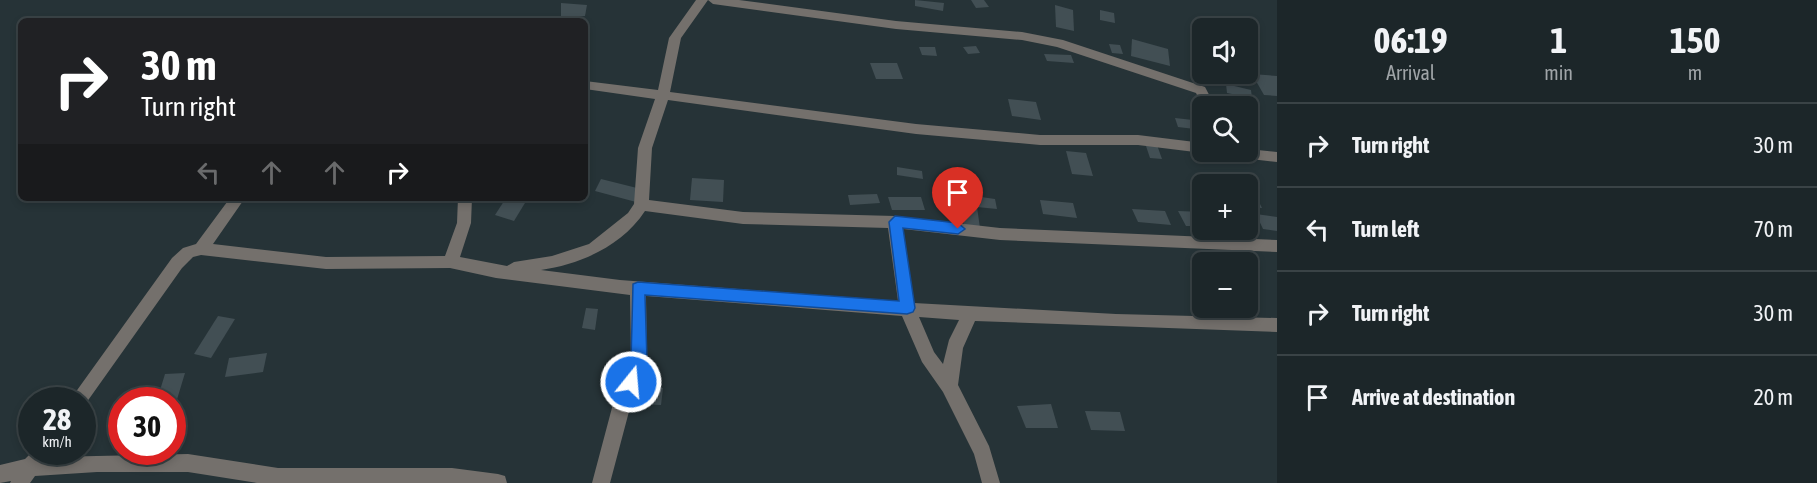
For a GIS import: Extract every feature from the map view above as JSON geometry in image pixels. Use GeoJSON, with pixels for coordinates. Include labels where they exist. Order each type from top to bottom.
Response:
{"type":"FeatureCollection","features":[{"type":"Feature","properties":{"kind":"street"},"geometry":{"type":"LineString","coordinates":[[496,271],[552,262],[594,249],[633,218],[641,205],[645,148],[663,95],[675,38],[702,0]]}},
{"type":"Feature","properties":{"kind":"street"},"geometry":{"type":"LineString","coordinates":[[713,0],[896,25],[1022,36],[1059,43],[1201,90],[1204,96]]}},
{"type":"Feature","properties":{"kind":"street"},"geometry":{"type":"LineString","coordinates":[[588,85],[984,135],[1040,140],[1137,140],[1192,147]]}},
{"type":"Feature","properties":{"kind":"street"},"geometry":{"type":"LineString","coordinates":[[1258,155],[1277,157]]}},
{"type":"Feature","properties":{"kind":"street"},"geometry":{"type":"LineString","coordinates":[[201,249],[235,201]]}},
{"type":"Feature","properties":{"kind":"street"},"geometry":{"type":"LineString","coordinates":[[450,262],[461,236],[465,201]]}},
{"type":"Feature","properties":{"kind":"street"},"geometry":{"type":"LineString","coordinates":[[641,205],[743,218],[895,222],[1000,234],[1277,246]]}},
{"type":"Feature","properties":{"kind":"street"},"geometry":{"type":"LineString","coordinates":[[895,222],[907,308],[928,357],[949,386],[983,452],[991,483]]}},
{"type":"Feature","properties":{"kind":"street"},"geometry":{"type":"LineString","coordinates":[[87,387],[177,263],[188,252],[201,249],[326,263],[450,262],[496,271],[638,288],[971,314],[1277,325]]}},
{"type":"Feature","properties":{"kind":"street"},"geometry":{"type":"LineString","coordinates":[[601,483],[622,404],[639,361],[638,288]]}},
{"type":"Feature","properties":{"kind":"street"},"geometry":{"type":"LineString","coordinates":[[949,386],[950,362],[958,334],[971,314]]}},
{"type":"Feature","properties":{"kind":"street"},"geometry":{"type":"LineString","coordinates":[[0,474],[30,467],[97,463],[188,463],[278,477],[372,481],[452,477],[498,483]]}},
{"type":"Feature","properties":{"kind":"street"},"geometry":{"type":"LineString","coordinates":[[19,483],[30,467]]}},
{"type":"Feature","properties":{"kind":"building"},"geometry":{"type":"Polygon","coordinates":[[[915,0],[944,3],[943,11],[915,6],[915,0]]]}},
{"type":"Feature","properties":{"kind":"building"},"geometry":{"type":"Polygon","coordinates":[[[971,0],[984,0],[989,7],[976,8],[971,0]]]}},
{"type":"Feature","properties":{"kind":"building"},"geometry":{"type":"Polygon","coordinates":[[[561,3],[587,5],[585,16],[561,17],[561,3]]]}},
{"type":"Feature","properties":{"kind":"building"},"geometry":{"type":"Polygon","coordinates":[[[1055,5],[1073,10],[1074,31],[1056,27],[1055,5]]]}},
{"type":"Feature","properties":{"kind":"building"},"geometry":{"type":"Polygon","coordinates":[[[1100,10],[1114,13],[1115,23],[1100,20],[1100,10]]]}},
{"type":"Feature","properties":{"kind":"building"},"geometry":{"type":"Polygon","coordinates":[[[1132,39],[1168,49],[1170,66],[1131,56],[1132,39]]]}},
{"type":"Feature","properties":{"kind":"building"},"geometry":{"type":"Polygon","coordinates":[[[1109,44],[1120,45],[1123,54],[1112,53],[1109,44]]]}},
{"type":"Feature","properties":{"kind":"building"},"geometry":{"type":"Polygon","coordinates":[[[976,46],[980,53],[968,54],[963,47],[976,46]]]}},
{"type":"Feature","properties":{"kind":"building"},"geometry":{"type":"Polygon","coordinates":[[[919,47],[935,47],[937,56],[922,55],[919,47]]]}},
{"type":"Feature","properties":{"kind":"building"},"geometry":{"type":"Polygon","coordinates":[[[1044,54],[1071,55],[1074,63],[1047,61],[1044,54]]]}},
{"type":"Feature","properties":{"kind":"building"},"geometry":{"type":"Polygon","coordinates":[[[870,63],[897,63],[903,79],[876,79],[870,63]]]}},
{"type":"Feature","properties":{"kind":"building"},"geometry":{"type":"Polygon","coordinates":[[[1258,74],[1277,76],[1277,96],[1264,95],[1258,84],[1258,74]]]}},
{"type":"Feature","properties":{"kind":"building"},"geometry":{"type":"Polygon","coordinates":[[[1226,84],[1251,90],[1252,96],[1242,96],[1227,93],[1226,84]]]}},
{"type":"Feature","properties":{"kind":"building"},"geometry":{"type":"Polygon","coordinates":[[[1008,99],[1036,102],[1041,120],[1012,116],[1008,99]]]}},
{"type":"Feature","properties":{"kind":"building"},"geometry":{"type":"Polygon","coordinates":[[[1175,118],[1192,120],[1192,129],[1178,127],[1175,118]]]}},
{"type":"Feature","properties":{"kind":"building"},"geometry":{"type":"Polygon","coordinates":[[[1145,143],[1157,145],[1162,159],[1150,158],[1145,143]]]}},
{"type":"Feature","properties":{"kind":"building"},"geometry":{"type":"Polygon","coordinates":[[[1066,151],[1086,153],[1093,176],[1072,174],[1066,151]]]}},
{"type":"Feature","properties":{"kind":"building"},"geometry":{"type":"Polygon","coordinates":[[[897,167],[922,171],[923,179],[897,175],[897,167]]]}},
{"type":"Feature","properties":{"kind":"building"},"geometry":{"type":"Polygon","coordinates":[[[692,178],[724,180],[723,202],[690,200],[692,178]]]}},
{"type":"Feature","properties":{"kind":"building"},"geometry":{"type":"Polygon","coordinates":[[[601,179],[641,189],[636,202],[595,191],[601,179]]]}},
{"type":"Feature","properties":{"kind":"building"},"geometry":{"type":"Polygon","coordinates":[[[877,194],[880,203],[850,205],[848,195],[877,194]]]}},
{"type":"Feature","properties":{"kind":"building"},"geometry":{"type":"Polygon","coordinates":[[[960,194],[995,199],[997,209],[977,207],[980,228],[964,226],[960,194]]]}},
{"type":"Feature","properties":{"kind":"building"},"geometry":{"type":"Polygon","coordinates":[[[888,197],[921,197],[925,210],[892,210],[888,197]]]}},
{"type":"Feature","properties":{"kind":"building"},"geometry":{"type":"Polygon","coordinates":[[[1040,200],[1073,203],[1077,218],[1043,214],[1040,200]]]}},
{"type":"Feature","properties":{"kind":"building"},"geometry":{"type":"Polygon","coordinates":[[[504,201],[526,201],[514,221],[495,215],[504,201]]]}},
{"type":"Feature","properties":{"kind":"building"},"geometry":{"type":"Polygon","coordinates":[[[1132,209],[1165,211],[1171,225],[1138,222],[1132,209]]]}},
{"type":"Feature","properties":{"kind":"building"},"geometry":{"type":"Polygon","coordinates":[[[1178,211],[1192,212],[1192,226],[1186,226],[1178,211]]]}},
{"type":"Feature","properties":{"kind":"building"},"geometry":{"type":"Polygon","coordinates":[[[1258,214],[1277,217],[1277,231],[1263,229],[1258,214]]]}},
{"type":"Feature","properties":{"kind":"building"},"geometry":{"type":"Polygon","coordinates":[[[586,308],[598,309],[595,330],[582,328],[586,308]]]}},
{"type":"Feature","properties":{"kind":"building"},"geometry":{"type":"Polygon","coordinates":[[[218,316],[235,319],[211,358],[194,354],[218,316]]]}},
{"type":"Feature","properties":{"kind":"building"},"geometry":{"type":"Polygon","coordinates":[[[267,353],[263,372],[225,377],[229,358],[267,353]]]}},
{"type":"Feature","properties":{"kind":"building"},"geometry":{"type":"Polygon","coordinates":[[[185,373],[181,387],[161,387],[165,374],[185,373]]]}},
{"type":"Feature","properties":{"kind":"building"},"geometry":{"type":"Polygon","coordinates":[[[639,384],[663,388],[661,405],[638,404],[639,384]]]}},
{"type":"Feature","properties":{"kind":"building"},"geometry":{"type":"Polygon","coordinates":[[[1051,404],[1058,428],[1026,428],[1017,406],[1051,404]]]}},
{"type":"Feature","properties":{"kind":"building"},"geometry":{"type":"Polygon","coordinates":[[[1085,411],[1120,412],[1125,431],[1091,430],[1085,411]]]}},
{"type":"Feature","properties":{"kind":"route"},"geometry":{"type":"LineString","coordinates":[[631,382],[639,361],[638,288],[907,308],[895,222],[958,229]]}}]}
